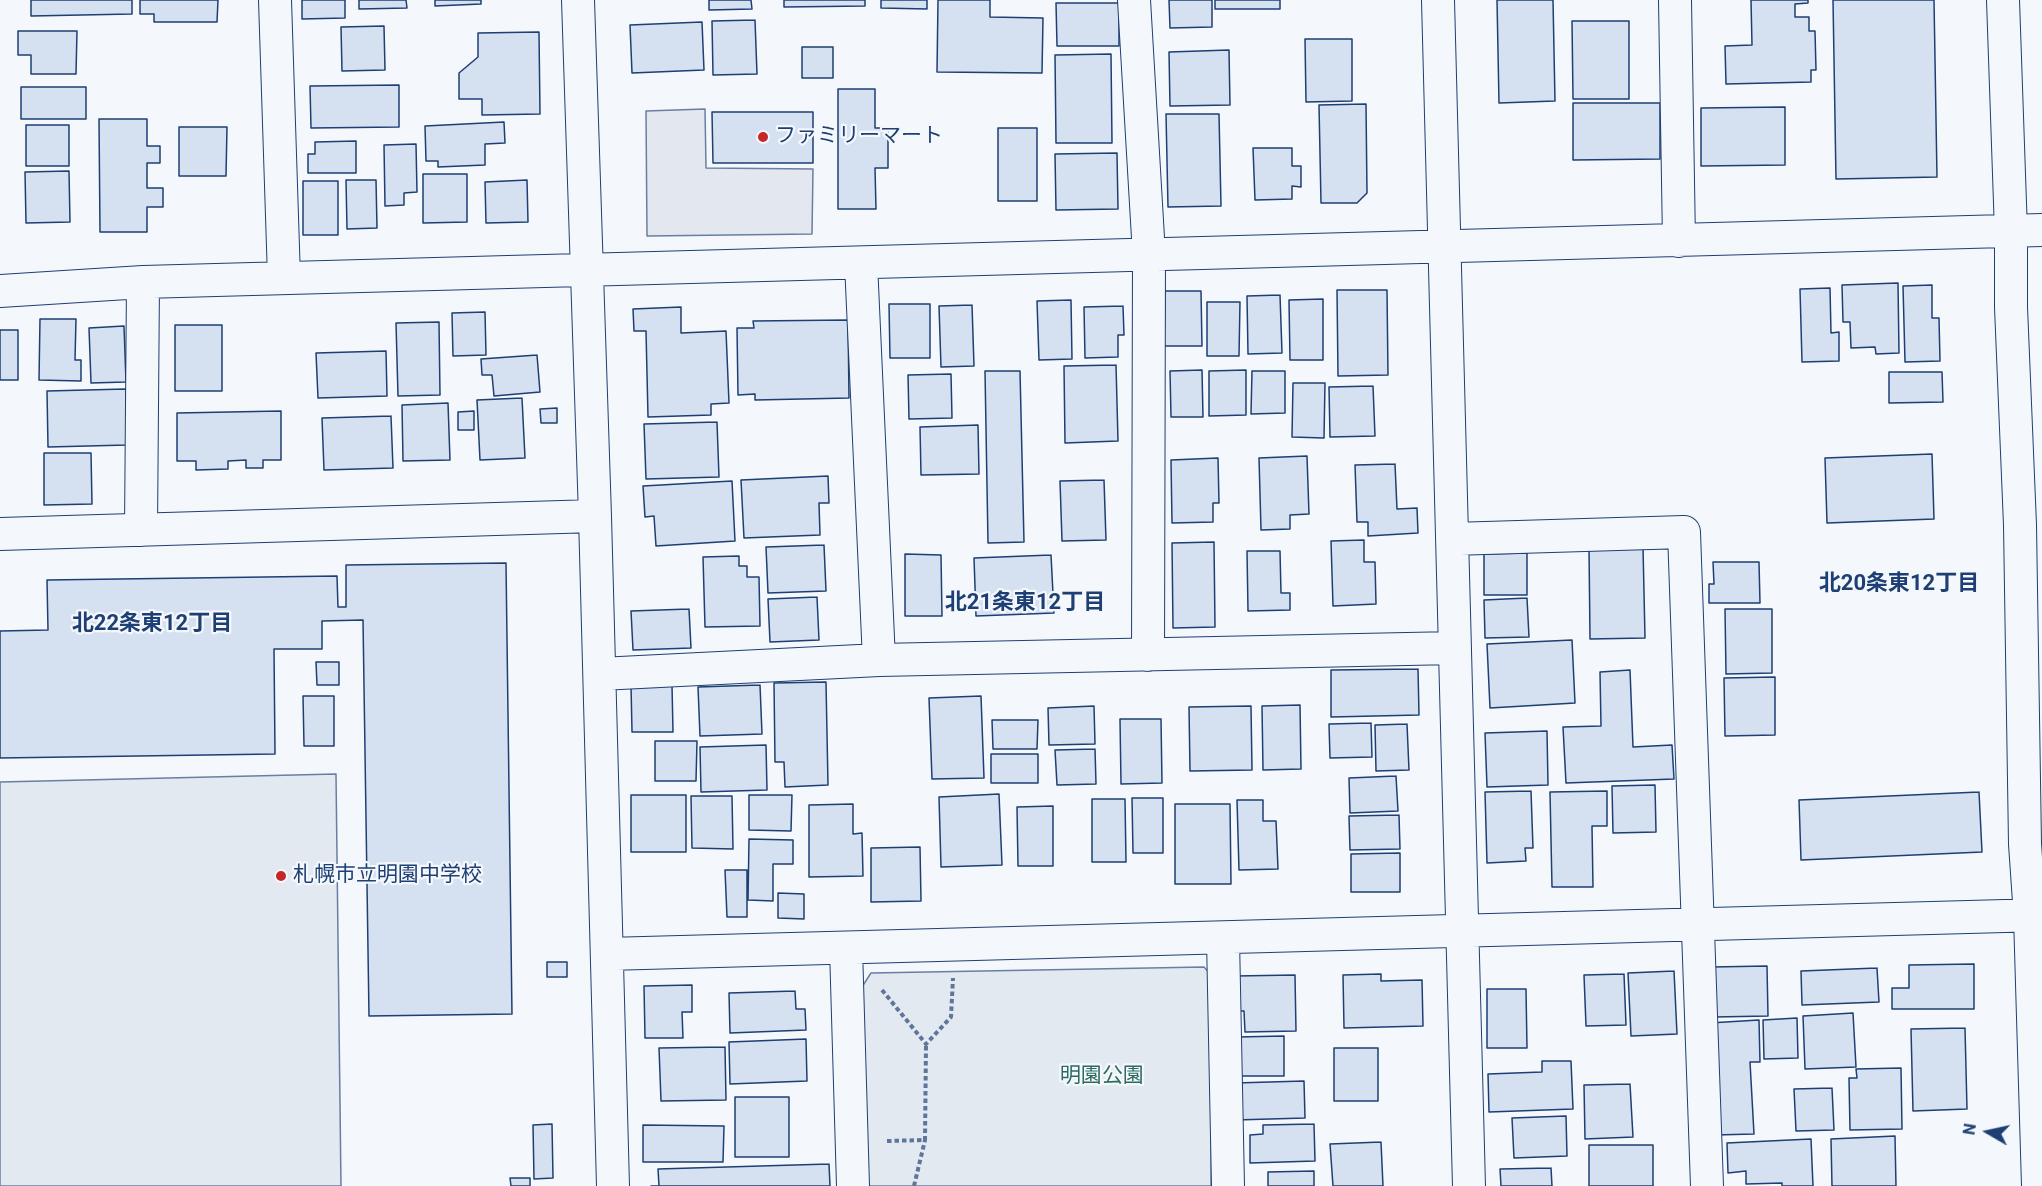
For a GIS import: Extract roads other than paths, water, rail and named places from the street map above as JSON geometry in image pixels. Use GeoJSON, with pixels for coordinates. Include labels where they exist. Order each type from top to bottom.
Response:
{"type":"FeatureCollection","features":[{"type":"Feature","properties":{"kind":"street"},"geometry":{"type":"LineString","coordinates":[[275,0],[284,278]]}},
{"type":"Feature","properties":{"kind":"street"},"geometry":{"type":"LineString","coordinates":[[578,0],[600,674],[613,1186]]}},
{"type":"Feature","properties":{"kind":"street"},"geometry":{"type":"LineString","coordinates":[[1134,0],[1149,255],[1148,655]]}},
{"type":"Feature","properties":{"kind":"street"},"geometry":{"type":"LineString","coordinates":[[1438,0],[1469,1186]]}},
{"type":"Feature","properties":{"kind":"street"},"geometry":{"type":"LineString","coordinates":[[1675,0],[1679,241]]}},
{"type":"Feature","properties":{"kind":"street"},"geometry":{"type":"LineString","coordinates":[[2003,0],[2011,232],[2011,308],[2029,417],[2032,713],[2025,844],[2036,915],[2038,1186]]}},
{"type":"Feature","properties":{"kind":"street"},"geometry":{"type":"LineString","coordinates":[[0,291],[143,282],[2042,230]]}},
{"type":"Feature","properties":{"kind":"street"},"geometry":{"type":"LineString","coordinates":[[861,263],[879,660]]}},
{"type":"Feature","properties":{"kind":"street"},"geometry":{"type":"LineString","coordinates":[[141,530],[143,282]]}},
{"type":"Feature","properties":{"kind":"street"},"geometry":{"type":"LineString","coordinates":[[0,534],[595,516]]}},
{"type":"Feature","properties":{"kind":"street"},"geometry":{"type":"LineString","coordinates":[[1452,539],[1684,532],[1707,1186]]}},
{"type":"Feature","properties":{"kind":"street"},"geometry":{"type":"LineString","coordinates":[[600,674],[879,660],[1455,648]]}},
{"type":"Feature","properties":{"kind":"street"},"geometry":{"type":"LineString","coordinates":[[607,954],[2036,915]]}},
{"type":"Feature","properties":{"kind":"street"},"geometry":{"type":"LineString","coordinates":[[1222,939],[1228,1186]]}},
{"type":"Feature","properties":{"kind":"street"},"geometry":{"type":"LineString","coordinates":[[846,948],[853,1186]]}},
{"type":"Feature","properties":{"kind":"place","name":"ファミリーマート"},"geometry":{"type":"Point","coordinates":[763,137]}},
{"type":"Feature","properties":{"kind":"place","name":"札幌市立明園中学校"},"geometry":{"type":"Point","coordinates":[281,876]}},
{"type":"Feature","properties":{"kind":"district","name":"北20条東12丁目"},"geometry":{"type":"Point","coordinates":[1899,584]}},
{"type":"Feature","properties":{"kind":"district","name":"北21条東12丁目"},"geometry":{"type":"Point","coordinates":[1025,603]}},
{"type":"Feature","properties":{"kind":"district","name":"北22条東12丁目"},"geometry":{"type":"Point","coordinates":[152,624]}},
{"type":"Feature","properties":{"kind":"park label","name":"明園公園"},"geometry":{"type":"Point","coordinates":[1102,1077]}}]}
